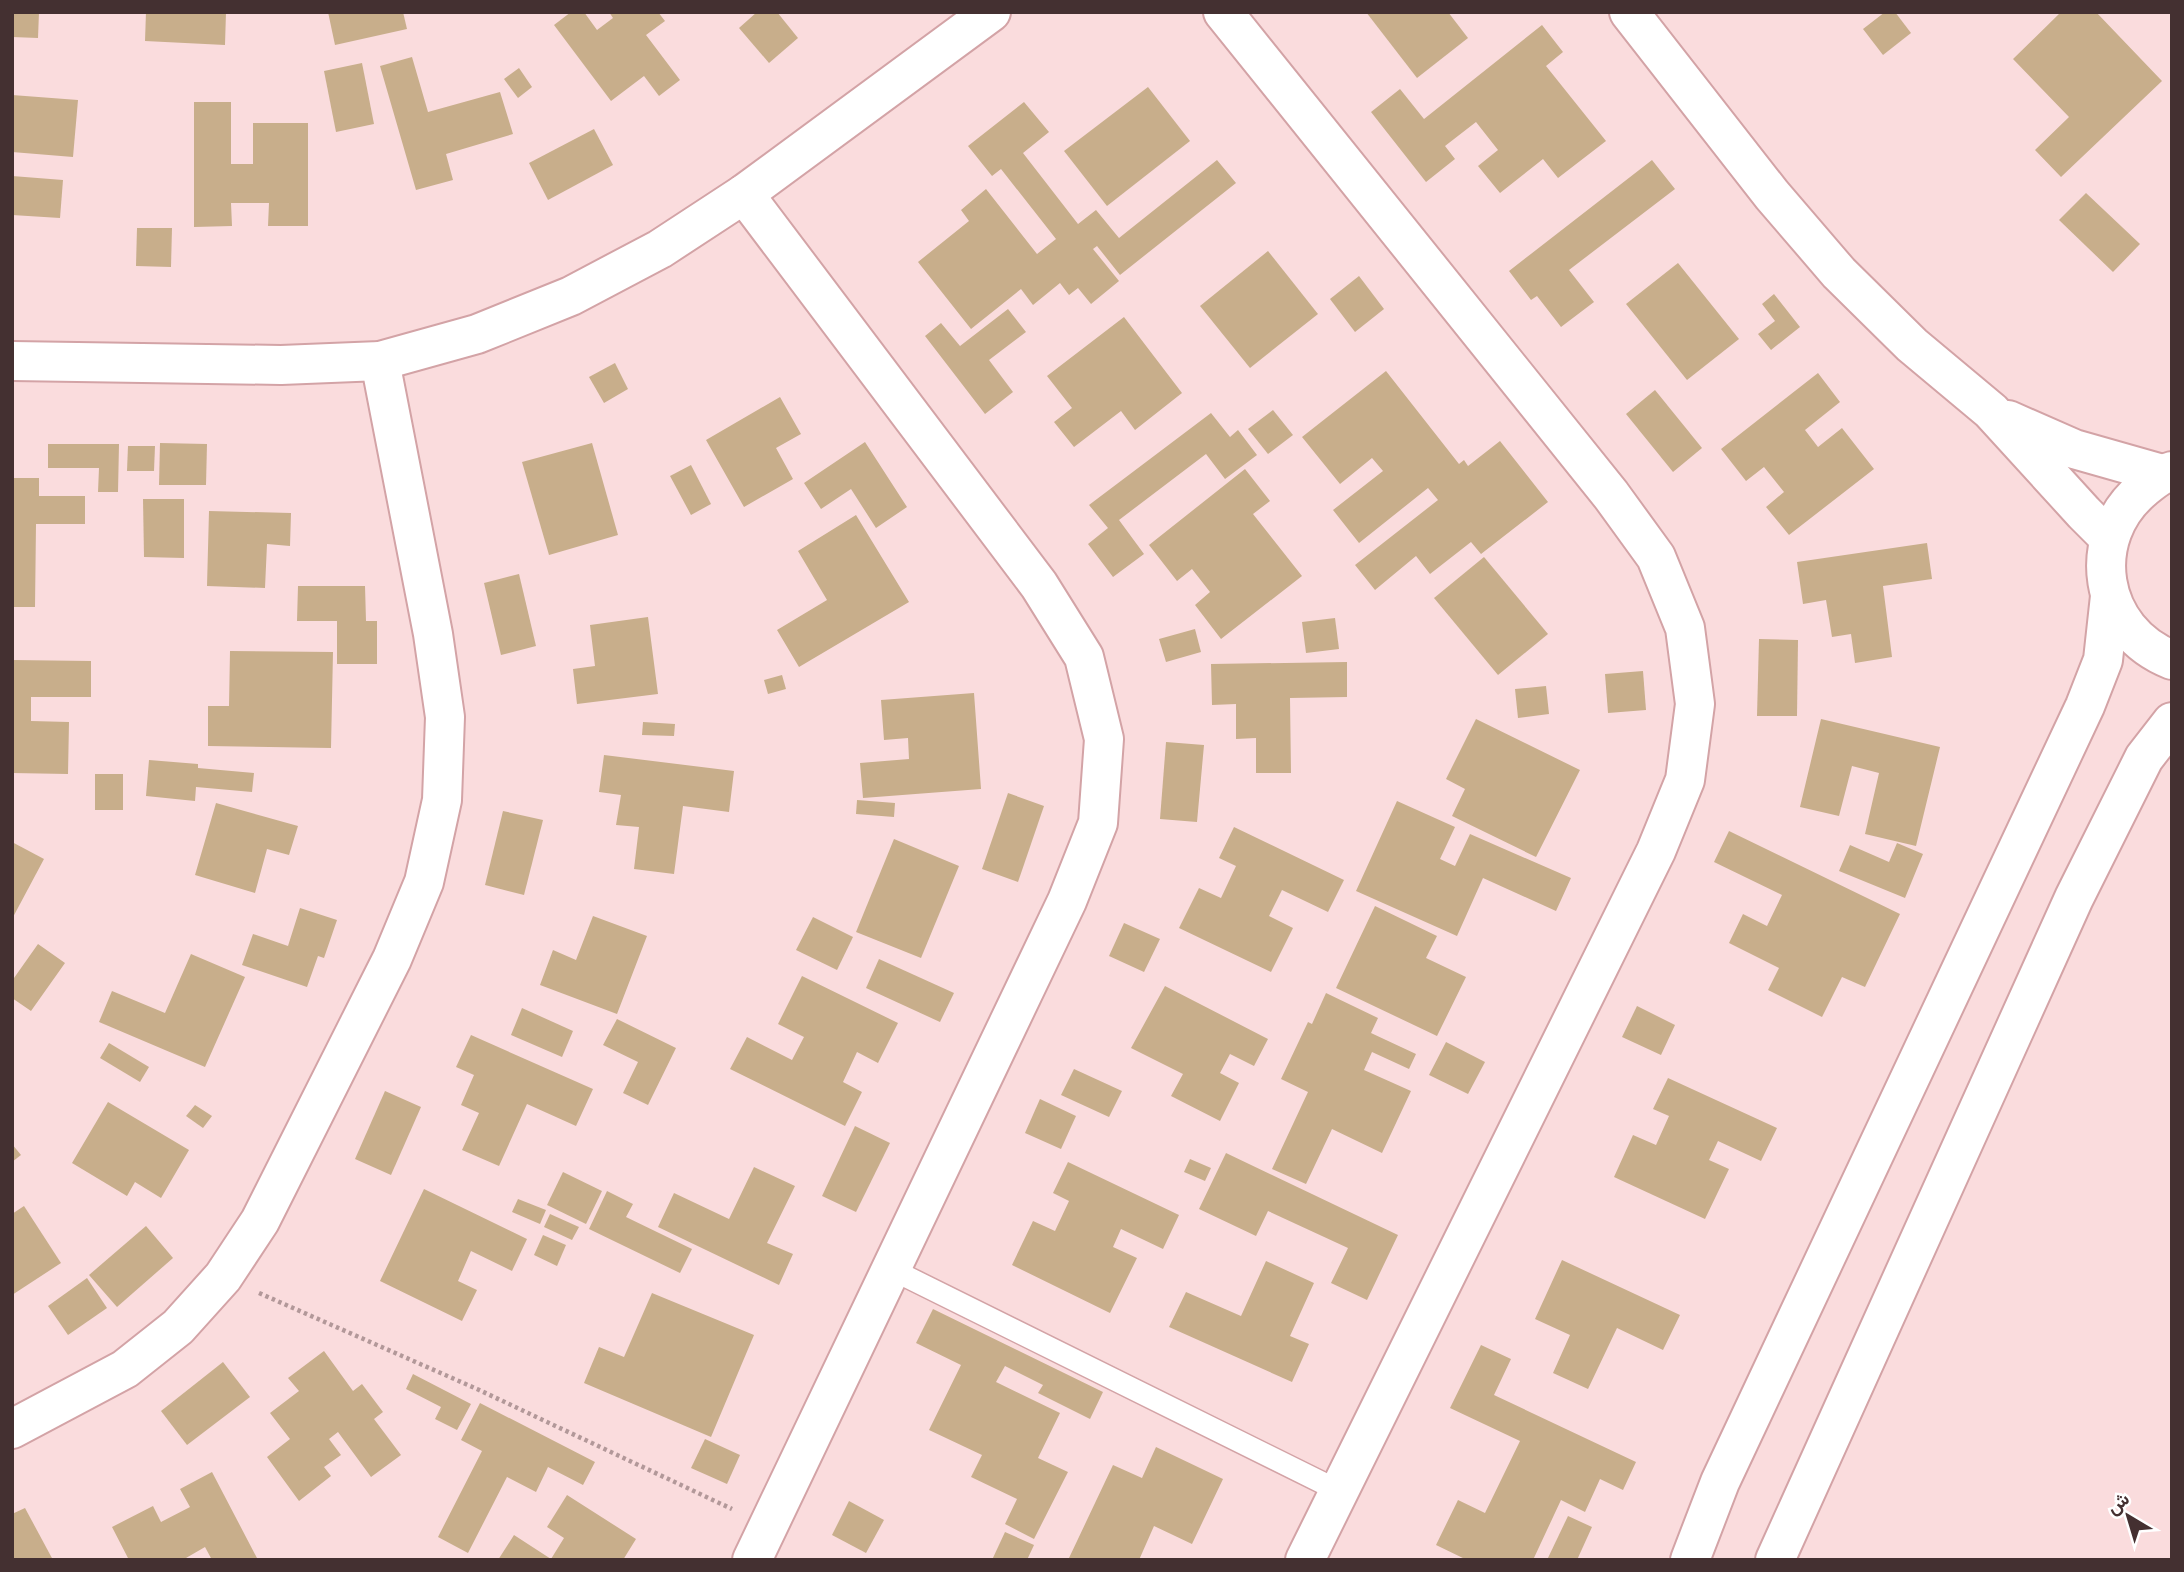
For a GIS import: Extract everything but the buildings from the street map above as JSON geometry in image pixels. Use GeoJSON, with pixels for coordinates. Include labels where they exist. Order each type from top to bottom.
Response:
{"type":"FeatureCollection","features":[{"type":"Feature","properties":{"kind":"street"},"geometry":{"type":"LineString","coordinates":[[12,361],[281,365],[380,360],[477,334],[571,296],[660,249],[744,194],[991,12]]}},
{"type":"Feature","properties":{"kind":"street"},"geometry":{"type":"LineString","coordinates":[[1223,12],[1611,495],[1656,557],[1685,628],[1695,704],[1685,780],[1656,852],[1339,1491],[1319,1555]]}},
{"type":"Feature","properties":{"kind":"street"},"geometry":{"type":"LineString","coordinates":[[1629,12],[1772,195],[1839,273],[1912,345],[1991,411],[2109,538]]}},
{"type":"Feature","properties":{"kind":"street"},"geometry":{"type":"LineString","coordinates":[[744,194],[1040,585],[1084,657],[1104,739],[1098,823],[1067,901],[760,1543]]}},
{"type":"Feature","properties":{"kind":"street"},"geometry":{"type":"LineString","coordinates":[[12,1429],[125,1369],[178,1327],[223,1277],[260,1221],[392,959],[424,882],[442,800],[445,717],[433,635],[380,360]]}},
{"type":"Feature","properties":{"kind":"street"},"geometry":{"type":"LineString","coordinates":[[1991,411],[2074,449],[2167,472]]}},
{"type":"Feature","properties":{"kind":"street"},"geometry":{"type":"LineString","coordinates":[[1690,1560],[1720,1482],[2085,706],[2103,660],[2109,596],[2105,567],[2109,538],[2129,500],[2167,472]]}},
{"type":"Feature","properties":{"kind":"street"},"geometry":{"type":"LineString","coordinates":[[2109,596],[2127,628],[2154,653],[2172,660]]}},
{"type":"Feature","properties":{"kind":"street"},"geometry":{"type":"LineString","coordinates":[[1775,1560],[2074,898],[2144,758],[2172,722]]}},
{"type":"Feature","properties":{"kind":"street"},"geometry":{"type":"LineString","coordinates":[[2074,898],[2129,819],[2172,765]]}},
{"type":"Feature","properties":{"kind":"lane"},"geometry":{"type":"LineString","coordinates":[[891,1269],[1339,1491]]}},
{"type":"Feature","properties":{"kind":"path"},"geometry":{"type":"LineString","coordinates":[[223,1277],[477,1389],[760,1543]]}}]}
